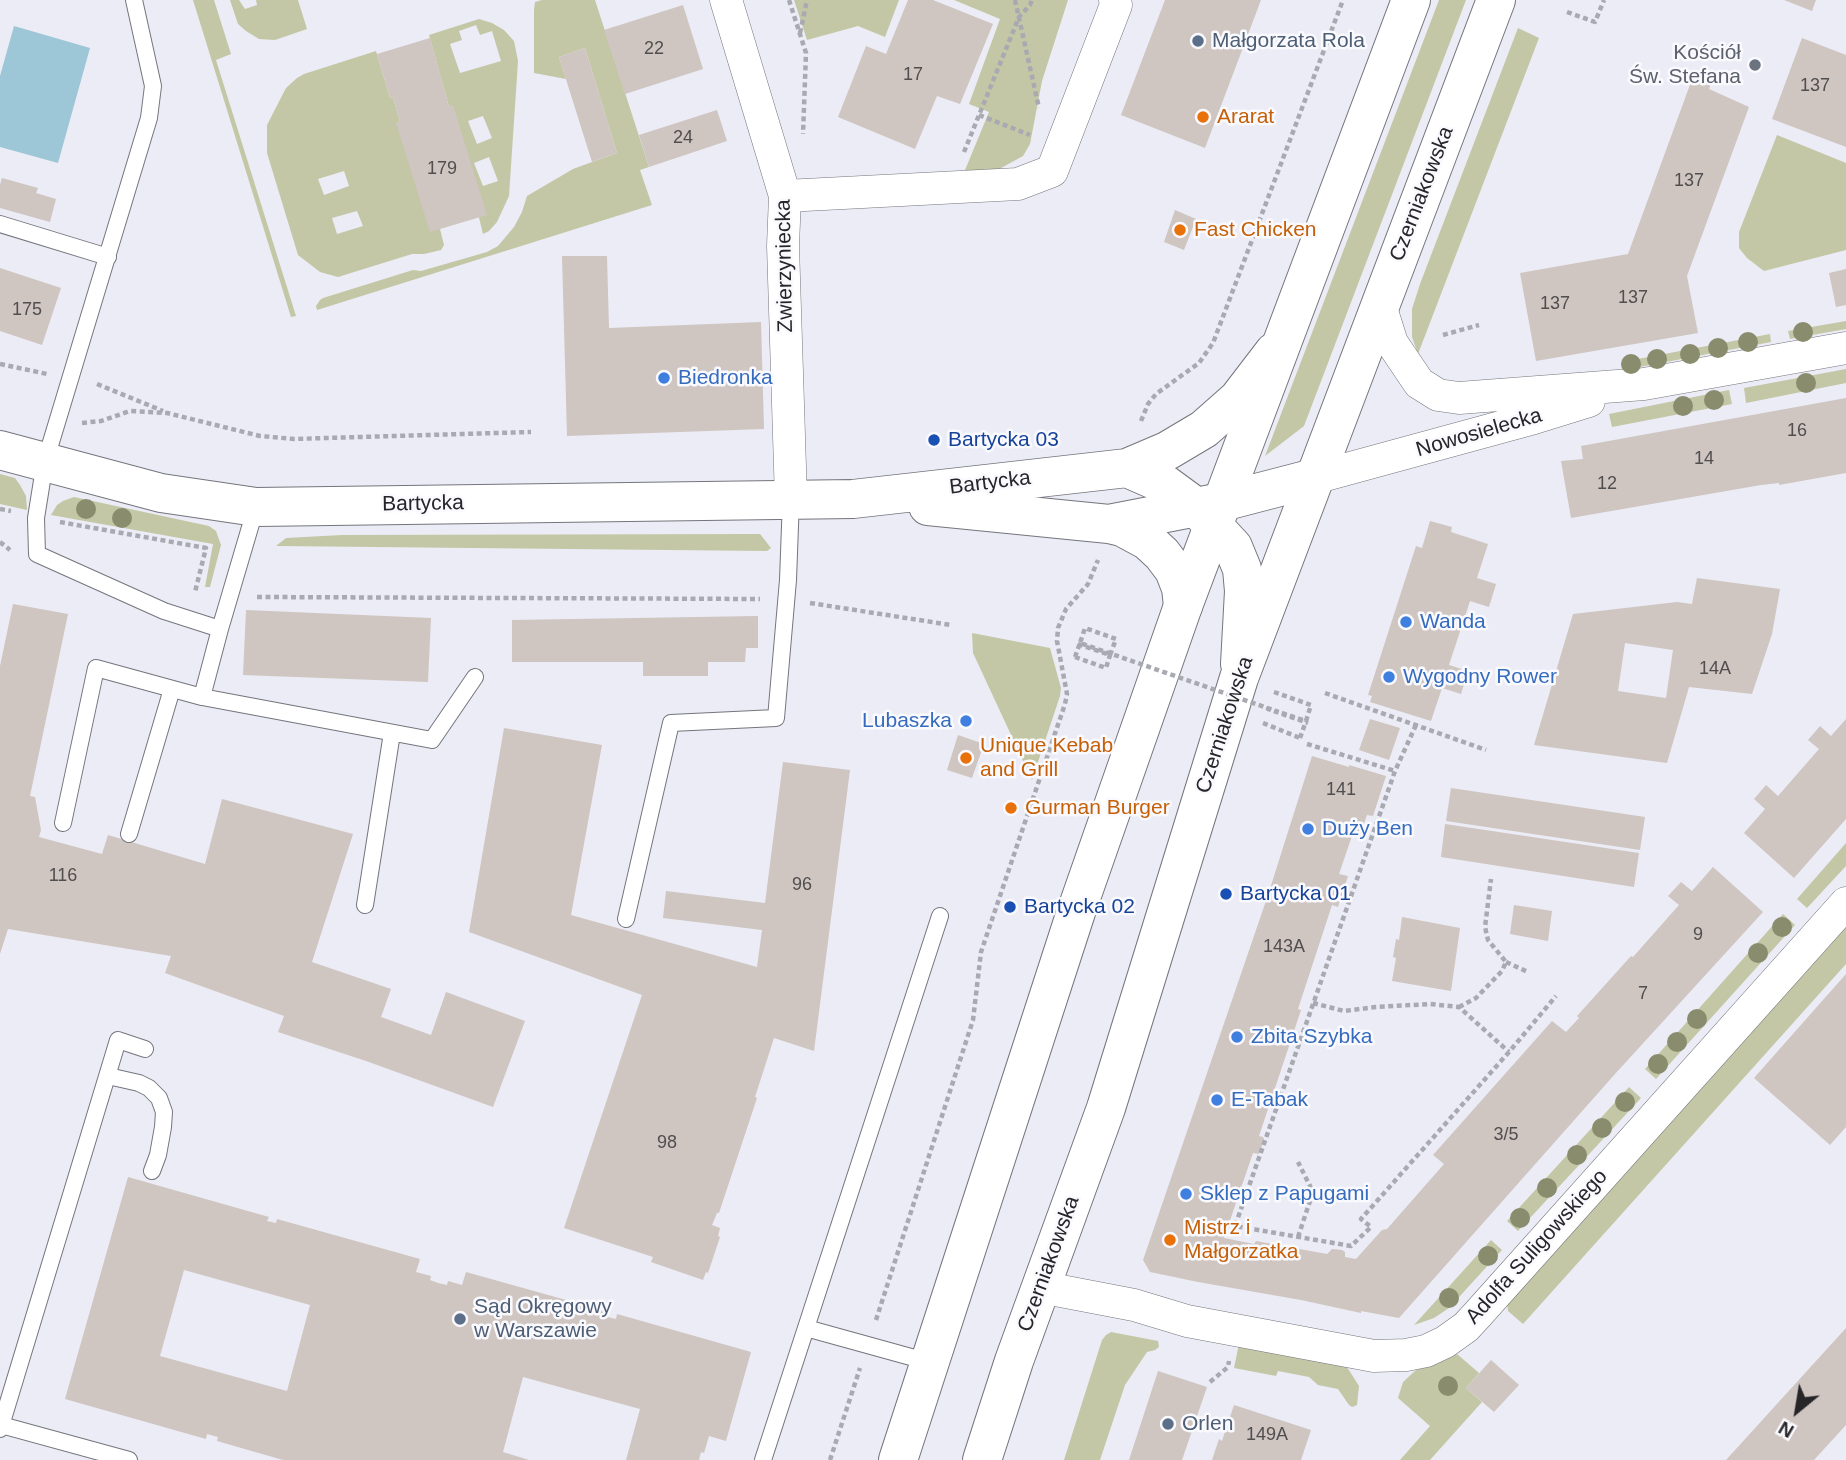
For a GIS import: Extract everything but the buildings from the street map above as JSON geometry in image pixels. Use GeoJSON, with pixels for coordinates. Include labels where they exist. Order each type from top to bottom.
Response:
{"type":"FeatureCollection","features":[{"type":"Feature","properties":{"kind":"main road"},"geometry":{"type":"LineString","coordinates":[[898,1460],[1076,912],[1183,606],[1210,511],[1280,345],[1411,0]]}},
{"type":"Feature","properties":{"kind":"main road","name":"Czerniakowska"},"geometry":{"type":"LineString","coordinates":[[982,1460],[1040,1287],[1110,1097],[1239,678],[1496,0]]}},
{"type":"Feature","properties":{"kind":"main road","name":"Bartycka"},"geometry":{"type":"LineString","coordinates":[[0,450],[161,494],[256,507],[853,499],[1127,468],[1167,452],[1204,429],[1238,399],[1280,345]]}},
{"type":"Feature","properties":{"kind":"main road"},"geometry":{"type":"LineString","coordinates":[[1127,468],[1166,485],[1210,511],[1233,547],[1242,569],[1244,591],[1239,678]]}},
{"type":"Feature","properties":{"kind":"main road","name":"Bartycka"},"geometry":{"type":"LineString","coordinates":[[1105,540],[1314,478]]}},
{"type":"Feature","properties":{"kind":"main road","name":"Bartycka"},"geometry":{"type":"LineString","coordinates":[[853,499],[1105,540],[1136,533],[1162,554],[1174,570],[1181,588],[1183,606]]}},
{"type":"Feature","properties":{"kind":"street","name":"Zwierzyniecka"},"geometry":{"type":"LineString","coordinates":[[726,0],[785,196],[783,246],[791,499]]}},
{"type":"Feature","properties":{"kind":"street"},"geometry":{"type":"LineString","coordinates":[[785,196],[1018,184],[1052,171],[1116,5],[1115,0]]}},
{"type":"Feature","properties":{"kind":"street","name":"Nowosielecka"},"geometry":{"type":"LineString","coordinates":[[1380,305],[1392,343],[1419,383],[1438,395],[1460,398],[1644,384],[1846,348]]}},
{"type":"Feature","properties":{"kind":"street","name":"Nowosielecka"},"geometry":{"type":"LineString","coordinates":[[1314,478],[1534,418],[1644,384]]}},
{"type":"Feature","properties":{"kind":"street","name":"Adolfa Suligowskiego"},"geometry":{"type":"LineString","coordinates":[[1040,1287],[1134,1305],[1187,1321],[1374,1356],[1406,1355],[1426,1351],[1445,1342],[1466,1327],[1846,903]]}},
{"type":"Feature","properties":{"kind":"lane"},"geometry":{"type":"LineString","coordinates":[[134,0],[153,86],[149,118],[45,462],[36,518],[37,554],[164,611],[220,629]]}},
{"type":"Feature","properties":{"kind":"lane"},"geometry":{"type":"LineString","coordinates":[[0,224],[107,257]]}},
{"type":"Feature","properties":{"kind":"lane"},"geometry":{"type":"LineString","coordinates":[[626,919],[671,723],[776,718],[787,599],[791,499]]}},
{"type":"Feature","properties":{"kind":"lane"},"geometry":{"type":"LineString","coordinates":[[202,697],[256,507]]}},
{"type":"Feature","properties":{"kind":"lane"},"geometry":{"type":"LineString","coordinates":[[63,823],[96,668],[202,697],[432,740],[475,677]]}},
{"type":"Feature","properties":{"kind":"lane"},"geometry":{"type":"LineString","coordinates":[[129,834],[172,690]]}},
{"type":"Feature","properties":{"kind":"lane"},"geometry":{"type":"LineString","coordinates":[[365,905],[392,733]]}},
{"type":"Feature","properties":{"kind":"lane"},"geometry":{"type":"LineString","coordinates":[[763,1460],[940,916]]}},
{"type":"Feature","properties":{"kind":"lane"},"geometry":{"type":"LineString","coordinates":[[129,1460],[1,1427],[118,1040],[145,1049]]}},
{"type":"Feature","properties":{"kind":"lane"},"geometry":{"type":"LineString","coordinates":[[108,1076],[139,1083],[159,1098],[164,1112],[163,1126],[152,1171]]}},
{"type":"Feature","properties":{"kind":"lane"},"geometry":{"type":"LineString","coordinates":[[806,1328],[929,1362]]}},
{"type":"Feature","properties":{"kind":"path"},"geometry":{"type":"LineString","coordinates":[[789,0],[806,53],[803,136]]}},
{"type":"Feature","properties":{"kind":"path"},"geometry":{"type":"LineString","coordinates":[[800,33],[807,0]]}},
{"type":"Feature","properties":{"kind":"path"},"geometry":{"type":"LineString","coordinates":[[1016,0],[1040,117]]}},
{"type":"Feature","properties":{"kind":"path"},"geometry":{"type":"LineString","coordinates":[[950,188],[1019,17],[1032,0]]}},
{"type":"Feature","properties":{"kind":"path"},"geometry":{"type":"LineString","coordinates":[[1139,428],[1148,404],[1156,394],[1199,363],[1213,342],[1343,0]]}},
{"type":"Feature","properties":{"kind":"path"},"geometry":{"type":"LineString","coordinates":[[1567,12],[1595,22],[1604,0]]}},
{"type":"Feature","properties":{"kind":"path"},"geometry":{"type":"LineString","coordinates":[[979,115],[1046,142],[1052,171]]}},
{"type":"Feature","properties":{"kind":"path"},"geometry":{"type":"LineString","coordinates":[[1443,335],[1479,325]]}},
{"type":"Feature","properties":{"kind":"path"},"geometry":{"type":"LineString","coordinates":[[57,425],[101,421],[130,411],[167,413],[260,436],[294,439],[531,432]]}},
{"type":"Feature","properties":{"kind":"path"},"geometry":{"type":"LineString","coordinates":[[0,509],[36,518],[206,548],[195,592],[250,597],[787,599],[951,625]]}},
{"type":"Feature","properties":{"kind":"path"},"geometry":{"type":"LineString","coordinates":[[831,1460],[973,1020],[981,952],[1065,704],[1067,694],[1057,641],[1058,628],[1066,609],[1088,584],[1105,540]]}},
{"type":"Feature","properties":{"kind":"path"},"geometry":{"type":"LineString","coordinates":[[1085,628],[1116,639],[1110,656],[1106,668],[1075,657],[1085,628]]}},
{"type":"Feature","properties":{"kind":"path"},"geometry":{"type":"LineString","coordinates":[[1079,643],[1110,656]]}},
{"type":"Feature","properties":{"kind":"path"},"geometry":{"type":"LineString","coordinates":[[1079,643],[1307,722]]}},
{"type":"Feature","properties":{"kind":"path"},"geometry":{"type":"LineString","coordinates":[[1274,692],[1311,705],[1300,737],[1263,724],[1268,709],[1274,692]]}},
{"type":"Feature","properties":{"kind":"path"},"geometry":{"type":"LineString","coordinates":[[1325,693],[1486,750]]}},
{"type":"Feature","properties":{"kind":"path"},"geometry":{"type":"LineString","coordinates":[[1268,709],[1307,722]]}},
{"type":"Feature","properties":{"kind":"path"},"geometry":{"type":"LineString","coordinates":[[1416,725],[1395,771],[1235,1226],[1351,1246],[1371,1227],[1361,1219],[1556,996]]}},
{"type":"Feature","properties":{"kind":"path"},"geometry":{"type":"LineString","coordinates":[[1307,744],[1395,771]]}},
{"type":"Feature","properties":{"kind":"path"},"geometry":{"type":"LineString","coordinates":[[1491,879],[1485,927],[1488,940],[1506,962],[1528,972]]}},
{"type":"Feature","properties":{"kind":"path"},"geometry":{"type":"LineString","coordinates":[[1313,1003],[1344,1011],[1430,1004],[1459,1007],[1476,998],[1502,971],[1506,962]]}},
{"type":"Feature","properties":{"kind":"path"},"geometry":{"type":"LineString","coordinates":[[1459,1007],[1509,1052]]}},
{"type":"Feature","properties":{"kind":"path"},"geometry":{"type":"LineString","coordinates":[[1298,1162],[1313,1192],[1298,1237]]}},
{"type":"Feature","properties":{"kind":"green space"},"geometry":{"type":"Polygon","coordinates":[[[193,0],[214,0],[231,54],[216,60],[296,316],[291,317],[193,0]]]}},
{"type":"Feature","properties":{"kind":"green space"},"geometry":{"type":"Polygon","coordinates":[[[230,0],[239,0],[245,9],[257,5],[256,0],[298,0],[307,29],[275,40],[259,39],[238,24],[230,0]]]}},
{"type":"Feature","properties":{"kind":"green space"},"geometry":{"type":"Polygon","coordinates":[[[595,0],[649,167],[640,170],[652,205],[317,310],[316,306],[323,298],[413,270],[421,271],[487,252],[498,246],[514,227],[527,196],[573,169],[617,153],[585,48],[559,57],[566,79],[534,73],[534,10],[535,2],[595,0]]]}},
{"type":"Feature","properties":{"kind":"green space"},"geometry":{"type":"Polygon","coordinates":[[[794,0],[899,0],[885,37],[858,26],[807,40],[794,0]]]}},
{"type":"Feature","properties":{"kind":"green space"},"geometry":{"type":"Polygon","coordinates":[[[954,0],[1068,0],[1042,81],[1030,144],[1023,156],[992,173],[963,175],[989,112],[969,104],[1000,19],[954,0]]]}},
{"type":"Feature","properties":{"kind":"green space"},"geometry":{"type":"Polygon","coordinates":[[[1439,0],[1466,0],[1304,426],[1265,456],[1439,0]]]}},
{"type":"Feature","properties":{"kind":"green space"},"geometry":{"type":"Polygon","coordinates":[[[479,19],[504,30],[514,41],[518,61],[509,196],[497,222],[483,234],[452,106],[449,107],[429,35],[479,19]],[[476,25],[459,31],[462,40],[450,44],[460,73],[501,61],[492,31],[480,35],[476,25]],[[483,116],[468,121],[477,144],[492,138],[483,116]],[[489,157],[474,163],[483,186],[498,181],[489,157]]]}},
{"type":"Feature","properties":{"kind":"green space"},"geometry":{"type":"Polygon","coordinates":[[[1518,28],[1539,38],[1418,354],[1412,337],[1412,309],[1518,28]]]}},
{"type":"Feature","properties":{"kind":"green space"},"geometry":{"type":"Polygon","coordinates":[[[376,51],[390,98],[393,97],[400,122],[397,123],[440,229],[444,245],[441,250],[412,254],[338,277],[320,272],[298,255],[267,153],[267,125],[286,88],[304,74],[376,51]],[[344,171],[318,179],[324,195],[349,186],[344,171]],[[357,211],[332,218],[337,234],[363,226],[357,211]]]}},
{"type":"Feature","properties":{"kind":"green space"},"geometry":{"type":"Polygon","coordinates":[[[1777,135],[1846,163],[1846,250],[1764,271],[1739,248],[1739,232],[1777,135]]]}},
{"type":"Feature","properties":{"kind":"green space"},"geometry":{"type":"Polygon","coordinates":[[[1846,321],[1846,329],[1790,339],[1788,331],[1846,321]]]}},
{"type":"Feature","properties":{"kind":"green space"},"geometry":{"type":"Polygon","coordinates":[[[1770,334],[1771,342],[1624,370],[1622,362],[1770,334]]]}},
{"type":"Feature","properties":{"kind":"green space"},"geometry":{"type":"Polygon","coordinates":[[[1846,369],[1846,383],[1746,403],[1744,388],[1846,369]]]}},
{"type":"Feature","properties":{"kind":"green space"},"geometry":{"type":"Polygon","coordinates":[[[1729,390],[1732,404],[1612,427],[1609,414],[1729,390]]]}},
{"type":"Feature","properties":{"kind":"green space"},"geometry":{"type":"Polygon","coordinates":[[[0,474],[15,478],[26,496],[27,510],[0,504],[0,474]]]}},
{"type":"Feature","properties":{"kind":"green space"},"geometry":{"type":"Polygon","coordinates":[[[74,497],[209,526],[216,531],[221,545],[210,587],[205,587],[213,544],[51,515],[57,505],[74,497]]]}},
{"type":"Feature","properties":{"kind":"green space"},"geometry":{"type":"Polygon","coordinates":[[[760,534],[771,548],[767,551],[276,546],[286,538],[342,535],[760,534]]]}},
{"type":"Feature","properties":{"kind":"green space"},"geometry":{"type":"Polygon","coordinates":[[[972,633],[1050,648],[1061,688],[1060,696],[1032,780],[973,653],[972,633]]]}},
{"type":"Feature","properties":{"kind":"green space"},"geometry":{"type":"Polygon","coordinates":[[[1846,843],[1846,866],[1807,908],[1797,899],[1846,843]]]}},
{"type":"Feature","properties":{"kind":"green space"},"geometry":{"type":"Polygon","coordinates":[[[1783,914],[1795,925],[1656,1079],[1645,1069],[1783,914]]]}},
{"type":"Feature","properties":{"kind":"green space"},"geometry":{"type":"Polygon","coordinates":[[[1846,926],[1846,964],[1523,1324],[1508,1311],[1507,1303],[1846,926]]]}},
{"type":"Feature","properties":{"kind":"green space"},"geometry":{"type":"Polygon","coordinates":[[[1629,1087],[1641,1098],[1518,1231],[1507,1221],[1629,1087]]]}},
{"type":"Feature","properties":{"kind":"green space"},"geometry":{"type":"Polygon","coordinates":[[[1491,1240],[1502,1250],[1449,1308],[1434,1318],[1414,1325],[1491,1240]]]}},
{"type":"Feature","properties":{"kind":"green space"},"geometry":{"type":"Polygon","coordinates":[[[1111,1332],[1158,1341],[1159,1347],[1147,1352],[1125,1385],[1100,1460],[1064,1460],[1102,1340],[1111,1332]]]}},
{"type":"Feature","properties":{"kind":"green space"},"geometry":{"type":"Polygon","coordinates":[[[1239,1344],[1340,1363],[1347,1367],[1359,1386],[1357,1405],[1349,1405],[1338,1389],[1318,1385],[1309,1377],[1278,1371],[1276,1376],[1234,1368],[1239,1344]]]}},
{"type":"Feature","properties":{"kind":"green space"},"geometry":{"type":"Polygon","coordinates":[[[1457,1354],[1479,1373],[1466,1388],[1482,1402],[1430,1460],[1400,1460],[1430,1426],[1398,1398],[1403,1382],[1416,1370],[1457,1354]]]}},
{"type":"Feature","properties":{"kind":"water"},"geometry":{"type":"Polygon","coordinates":[[[14,26],[90,48],[58,163],[0,147],[0,76],[14,26]]]}},
{"type":"Feature","properties":{"kind":"place","name":"Małgorzata Rola"},"geometry":{"type":"Point","coordinates":[1198,41]}},
{"type":"Feature","properties":{"kind":"place","name":"Kościół Św. Stefana"},"geometry":{"type":"Point","coordinates":[1755,65]}},
{"type":"Feature","properties":{"kind":"place","name":"Ararat"},"geometry":{"type":"Point","coordinates":[1203,117]}},
{"type":"Feature","properties":{"kind":"place","name":"Fast Chicken"},"geometry":{"type":"Point","coordinates":[1180,230]}},
{"type":"Feature","properties":{"kind":"place","name":"Biedronka"},"geometry":{"type":"Point","coordinates":[664,378]}},
{"type":"Feature","properties":{"kind":"place","name":"Bartycka 03"},"geometry":{"type":"Point","coordinates":[934,440]}},
{"type":"Feature","properties":{"kind":"place","name":"Wanda"},"geometry":{"type":"Point","coordinates":[1406,622]}},
{"type":"Feature","properties":{"kind":"place","name":"Wygodny Rower"},"geometry":{"type":"Point","coordinates":[1389,677]}},
{"type":"Feature","properties":{"kind":"place","name":"Lubaszka"},"geometry":{"type":"Point","coordinates":[966,721]}},
{"type":"Feature","properties":{"kind":"place","name":"Unique Kebab and Grill"},"geometry":{"type":"Point","coordinates":[966,758]}},
{"type":"Feature","properties":{"kind":"place","name":"Gurman Burger"},"geometry":{"type":"Point","coordinates":[1011,808]}},
{"type":"Feature","properties":{"kind":"place","name":"Duży Ben"},"geometry":{"type":"Point","coordinates":[1308,829]}},
{"type":"Feature","properties":{"kind":"place","name":"Bartycka 01"},"geometry":{"type":"Point","coordinates":[1226,894]}},
{"type":"Feature","properties":{"kind":"place","name":"Bartycka 02"},"geometry":{"type":"Point","coordinates":[1010,907]}},
{"type":"Feature","properties":{"kind":"place","name":"Zbita Szybka"},"geometry":{"type":"Point","coordinates":[1237,1037]}},
{"type":"Feature","properties":{"kind":"place","name":"E-Tabak"},"geometry":{"type":"Point","coordinates":[1217,1100]}},
{"type":"Feature","properties":{"kind":"place","name":"Sklep z Papugami"},"geometry":{"type":"Point","coordinates":[1186,1194]}},
{"type":"Feature","properties":{"kind":"place","name":"Mistrz i Małgorzatka"},"geometry":{"type":"Point","coordinates":[1170,1240]}},
{"type":"Feature","properties":{"kind":"place","name":"Sąd Okręgowy w Warszawie"},"geometry":{"type":"Point","coordinates":[460,1319]}},
{"type":"Feature","properties":{"kind":"place","name":"Orlen"},"geometry":{"type":"Point","coordinates":[1168,1424]}}]}
